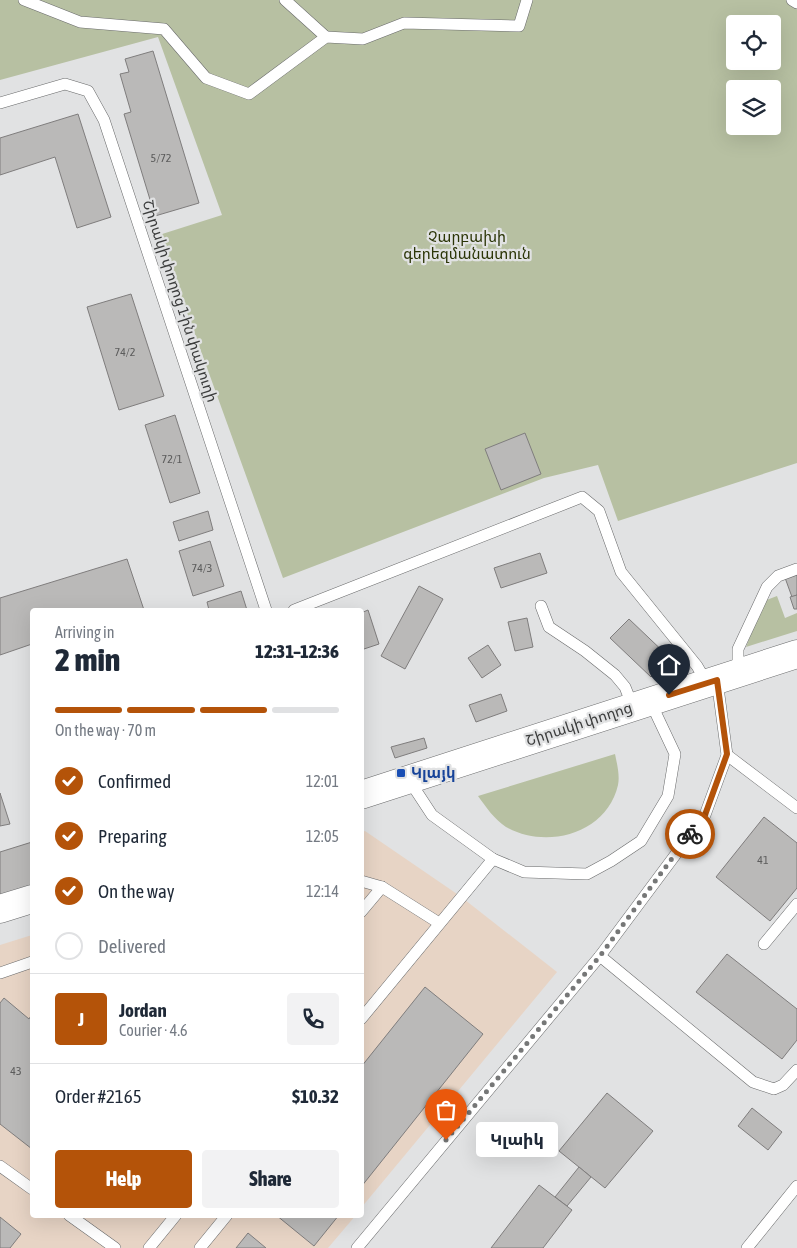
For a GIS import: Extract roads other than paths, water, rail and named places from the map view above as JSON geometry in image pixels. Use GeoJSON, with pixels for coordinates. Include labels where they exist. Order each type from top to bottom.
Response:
{"type":"FeatureCollection","features":[{"type":"Feature","properties":{"kind":"main road","name":"Շիրակի փողոց"},"geometry":{"type":"LineString","coordinates":[[364,805],[412,784],[723,682],[797,654]]}},
{"type":"Feature","properties":{"kind":"main road","name":"Շիրակի փողոց"},"geometry":{"type":"LineString","coordinates":[[723,682],[797,666]]}},
{"type":"Feature","properties":{"kind":"main road","name":"Շիրակի փողոց"},"geometry":{"type":"LineString","coordinates":[[364,794],[412,784]]}},
{"type":"Feature","properties":{"kind":"main road"},"geometry":{"type":"LineString","coordinates":[[0,909],[30,900]]}},
{"type":"Feature","properties":{"kind":"main road"},"geometry":{"type":"LineString","coordinates":[[0,918],[30,909]]}},
{"type":"Feature","properties":{"kind":"lane"},"geometry":{"type":"LineString","coordinates":[[24,0],[80,22],[164,29],[206,78],[248,94],[326,37]]}},
{"type":"Feature","properties":{"kind":"lane"},"geometry":{"type":"LineString","coordinates":[[285,0],[326,37],[363,39],[404,24],[519,26],[527,0]]}},
{"type":"Feature","properties":{"kind":"lane"},"geometry":{"type":"LineString","coordinates":[[792,0],[797,3]]}},
{"type":"Feature","properties":{"kind":"lane","name":"Շիրակի փողոց 1-ին փակուղի"},"geometry":{"type":"LineString","coordinates":[[0,103],[65,84],[88,91],[104,120],[265,608]]}},
{"type":"Feature","properties":{"kind":"lane"},"geometry":{"type":"LineString","coordinates":[[299,608],[582,497],[599,511],[621,572],[697,666],[723,682]]}},
{"type":"Feature","properties":{"kind":"lane"},"geometry":{"type":"LineString","coordinates":[[357,1248],[600,956],[705,815],[727,754],[723,682],[767,587],[778,576],[797,569]]}},
{"type":"Feature","properties":{"kind":"lane"},"geometry":{"type":"LineString","coordinates":[[412,784],[432,815],[493,859],[524,872],[587,874],[641,841],[668,796],[675,754],[646,707],[615,675],[591,655],[549,628],[541,606]]}},
{"type":"Feature","properties":{"kind":"lane"},"geometry":{"type":"LineString","coordinates":[[727,754],[797,808]]}},
{"type":"Feature","properties":{"kind":"lane"},"geometry":{"type":"LineString","coordinates":[[364,1015],[439,922],[493,859]]}},
{"type":"Feature","properties":{"kind":"lane"},"geometry":{"type":"LineString","coordinates":[[364,882],[382,887],[439,922]]}},
{"type":"Feature","properties":{"kind":"lane"},"geometry":{"type":"LineString","coordinates":[[364,908],[382,887]]}},
{"type":"Feature","properties":{"kind":"lane"},"geometry":{"type":"LineString","coordinates":[[764,944],[797,904]]}},
{"type":"Feature","properties":{"kind":"lane"},"geometry":{"type":"LineString","coordinates":[[600,956],[754,1082],[774,1089],[784,1085],[797,1070]]}},
{"type":"Feature","properties":{"kind":"lane"},"geometry":{"type":"LineString","coordinates":[[0,973],[30,963]]}},
{"type":"Feature","properties":{"kind":"lane"},"geometry":{"type":"LineString","coordinates":[[0,1166],[30,1188]]}},
{"type":"Feature","properties":{"kind":"lane"},"geometry":{"type":"LineString","coordinates":[[747,1248],[797,1186]]}},
{"type":"Feature","properties":{"kind":"lane"},"geometry":{"type":"LineString","coordinates":[[73,1218],[115,1248]]}},
{"type":"Feature","properties":{"kind":"lane"},"geometry":{"type":"LineString","coordinates":[[149,1248],[174,1218]]}},
{"type":"Feature","properties":{"kind":"lane"},"geometry":{"type":"LineString","coordinates":[[200,1248],[225,1218]]}},
{"type":"Feature","properties":{"kind":"place","name":"Կլայկ"},"geometry":{"type":"Point","coordinates":[401,773]}},
{"type":"Feature","properties":{"kind":"place","name":"Կլաիկ"},"geometry":{"type":"Point","coordinates":[446,1140]}},
{"type":"Feature","properties":{"kind":"park label","name":"Չարբախի գերեզմանատուն"},"geometry":{"type":"Point","coordinates":[467,246]}}]}
